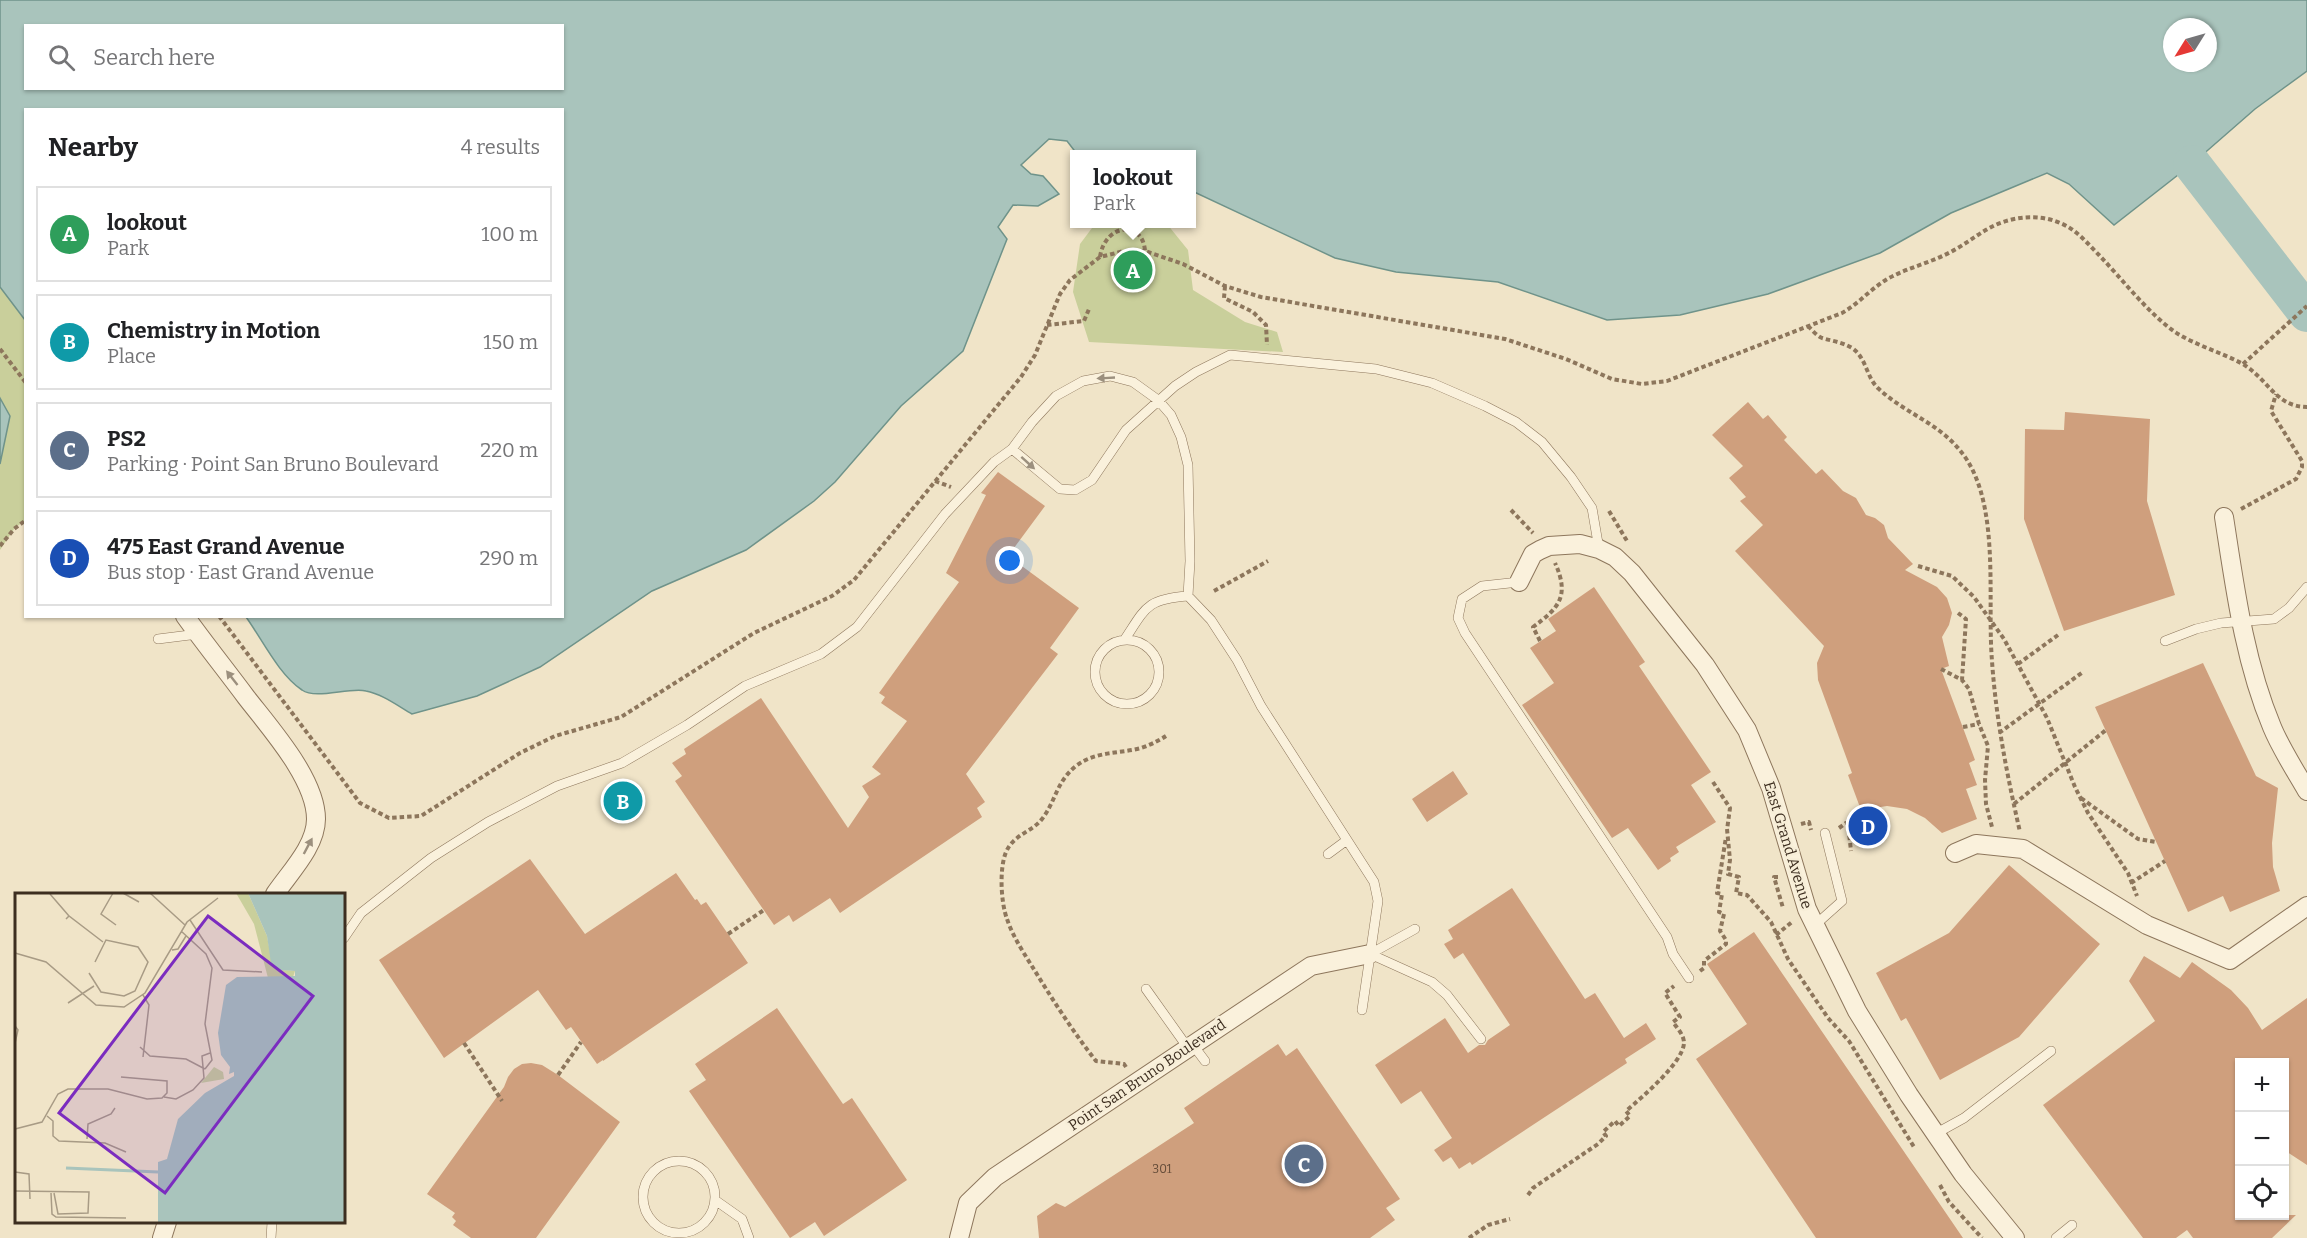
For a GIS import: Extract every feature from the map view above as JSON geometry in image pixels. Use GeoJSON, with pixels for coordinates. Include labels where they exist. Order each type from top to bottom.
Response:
{"type":"FeatureCollection","features":[{"type":"Feature","properties":{"kind":"street"},"geometry":{"type":"LineString","coordinates":[[2224,517],[2249,660],[2272,728],[2307,791]]}},
{"type":"Feature","properties":{"kind":"street","name":"East Grand Avenue"},"geometry":{"type":"LineString","coordinates":[[1519,582],[1533,554],[1549,546],[1580,544],[1599,549],[1615,557],[1632,573],[1706,665],[1747,730],[1771,788],[1807,921],[1857,1011],[1935,1134],[1963,1174],[2015,1238]]}},
{"type":"Feature","properties":{"kind":"street"},"geometry":{"type":"LineString","coordinates":[[186,618],[290,754],[308,788],[316,818],[309,848],[276,893]]}},
{"type":"Feature","properties":{"kind":"street"},"geometry":{"type":"LineString","coordinates":[[1955,853],[1976,844],[2024,849],[2147,925],[2230,960],[2307,906]]}},
{"type":"Feature","properties":{"kind":"street","name":"Point San Bruno Boulevard"},"geometry":{"type":"LineString","coordinates":[[958,1238],[968,1203],[995,1177],[1311,966],[1370,954]]}},
{"type":"Feature","properties":{"kind":"street"},"geometry":{"type":"LineString","coordinates":[[162,1238],[166,1223]]}},
{"type":"Feature","properties":{"kind":"lane"},"geometry":{"type":"LineString","coordinates":[[1012,449],[1060,489],[1075,490],[1092,480],[1126,430],[1158,400],[1196,372],[1230,355],[1388,371],[1432,383],[1485,406],[1516,423],[1542,442],[1572,477],[1592,508],[1599,549]]}},
{"type":"Feature","properties":{"kind":"lane"},"geometry":{"type":"LineString","coordinates":[[345,937],[361,913],[431,858],[488,822],[557,786],[622,763],[687,725],[745,686],[821,654],[857,627],[945,514],[994,462],[1012,449],[1032,422],[1056,396],[1083,381],[1110,376],[1133,382],[1158,400],[1171,415],[1181,437],[1188,465],[1190,561],[1188,596],[1211,620],[1237,660],[1261,706],[1374,882],[1378,901],[1362,1010]]}},
{"type":"Feature","properties":{"kind":"lane"},"geometry":{"type":"LineString","coordinates":[[1519,582],[1482,586],[1462,599],[1458,618],[1465,633],[1667,937],[1673,954],[1693,976]]}},
{"type":"Feature","properties":{"kind":"lane"},"geometry":{"type":"LineString","coordinates":[[2165,641],[2196,629],[2221,623],[2274,619],[2289,608],[2307,587]]}},
{"type":"Feature","properties":{"kind":"lane"},"geometry":{"type":"LineString","coordinates":[[1125,639],[1143,643],[1150,649],[1156,656],[1160,674],[1153,692],[1138,702],[1128,704],[1109,699],[1102,692],[1095,673],[1100,654],[1106,647],[1125,639],[1147,606],[1168,597],[1188,596]]}},
{"type":"Feature","properties":{"kind":"lane"},"geometry":{"type":"LineString","coordinates":[[158,639],[198,634]]}},
{"type":"Feature","properties":{"kind":"lane"},"geometry":{"type":"LineString","coordinates":[[1807,921],[1842,901],[1825,833]]}},
{"type":"Feature","properties":{"kind":"lane"},"geometry":{"type":"LineString","coordinates":[[1328,854],[1347,840]]}},
{"type":"Feature","properties":{"kind":"lane"},"geometry":{"type":"LineString","coordinates":[[1370,954],[1415,929]]}},
{"type":"Feature","properties":{"kind":"lane"},"geometry":{"type":"LineString","coordinates":[[1370,954],[1432,982],[1447,995],[1481,1039]]}},
{"type":"Feature","properties":{"kind":"lane"},"geometry":{"type":"LineString","coordinates":[[1146,988],[1205,1062]]}},
{"type":"Feature","properties":{"kind":"lane"},"geometry":{"type":"LineString","coordinates":[[1935,1134],[1964,1118],[2051,1051]]}},
{"type":"Feature","properties":{"kind":"lane"},"geometry":{"type":"LineString","coordinates":[[677,1161],[689,1162],[709,1177],[714,1188],[715,1200],[712,1212],[696,1229],[673,1232],[653,1221],[647,1212],[644,1189],[648,1178],[665,1164],[677,1161]]}},
{"type":"Feature","properties":{"kind":"lane"},"geometry":{"type":"LineString","coordinates":[[715,1200],[742,1219],[749,1238]]}},
{"type":"Feature","properties":{"kind":"lane"},"geometry":{"type":"LineString","coordinates":[[2056,1238],[2073,1225]]}},
{"type":"Feature","properties":{"kind":"path"},"geometry":{"type":"LineString","coordinates":[[221,618],[360,803],[389,818],[421,816],[529,749],[555,736],[621,717],[754,633],[832,596],[854,580],[1021,377],[1035,355],[1060,294],[1070,280],[1100,257],[1124,251],[1145,251],[1183,264],[1225,286],[1261,297],[1505,339],[1566,359],[1612,379],[1642,384],[1667,381],[1842,313],[1857,304],[1880,283],[1957,249],[2000,222],[2020,218],[2044,218],[2061,223],[2081,236],[2176,333],[2243,364],[2258,374],[2287,404],[2307,407]]}},
{"type":"Feature","properties":{"kind":"path"},"geometry":{"type":"LineString","coordinates":[[1100,257],[1102,244],[1108,236],[1118,231],[1128,230],[1135,233],[1144,243],[1145,251]]}},
{"type":"Feature","properties":{"kind":"path"},"geometry":{"type":"LineString","coordinates":[[1225,286],[1224,298],[1253,312],[1266,325],[1268,359]]}},
{"type":"Feature","properties":{"kind":"path"},"geometry":{"type":"LineString","coordinates":[[2243,364],[2307,306]]}},
{"type":"Feature","properties":{"kind":"path"},"geometry":{"type":"LineString","coordinates":[[1047,325],[1084,321],[1089,309]]}},
{"type":"Feature","properties":{"kind":"path"},"geometry":{"type":"LineString","coordinates":[[1808,326],[1820,337],[1843,343],[1856,352],[1862,358],[1876,386],[1948,437],[1968,460],[1979,485],[1987,523],[1991,649],[1999,733],[2024,849]]}},
{"type":"Feature","properties":{"kind":"path"},"geometry":{"type":"LineString","coordinates":[[0,349],[24,379]]}},
{"type":"Feature","properties":{"kind":"path"},"geometry":{"type":"LineString","coordinates":[[2224,517],[2284,487],[2296,479],[2300,473],[2302,461],[2271,411],[2276,394]]}},
{"type":"Feature","properties":{"kind":"path"},"geometry":{"type":"LineString","coordinates":[[0,546],[14,529],[24,522]]}},
{"type":"Feature","properties":{"kind":"path"},"geometry":{"type":"LineString","coordinates":[[1214,591],[1268,561]]}},
{"type":"Feature","properties":{"kind":"path"},"geometry":{"type":"LineString","coordinates":[[1540,641],[1533,627],[1554,612],[1563,594],[1563,579],[1555,563]]}},
{"type":"Feature","properties":{"kind":"path"},"geometry":{"type":"LineString","coordinates":[[1918,566],[1952,576],[1974,597],[2004,639],[2047,718],[2080,798],[2128,873],[2139,901]]}},
{"type":"Feature","properties":{"kind":"path"},"geometry":{"type":"LineString","coordinates":[[1958,613],[1966,619],[1962,680]]}},
{"type":"Feature","properties":{"kind":"path"},"geometry":{"type":"LineString","coordinates":[[2018,664],[2058,635]]}},
{"type":"Feature","properties":{"kind":"path"},"geometry":{"type":"LineString","coordinates":[[1941,669],[1962,680],[1969,689],[1988,746],[1985,780],[1986,804],[1992,824],[1987,845]]}},
{"type":"Feature","properties":{"kind":"path"},"geometry":{"type":"LineString","coordinates":[[1999,733],[2083,672]]}},
{"type":"Feature","properties":{"kind":"path"},"geometry":{"type":"LineString","coordinates":[[1963,727],[1979,724]]}},
{"type":"Feature","properties":{"kind":"path"},"geometry":{"type":"LineString","coordinates":[[2014,804],[2106,730]]}},
{"type":"Feature","properties":{"kind":"path"},"geometry":{"type":"LineString","coordinates":[[1136,1083],[1124,1064],[1096,1061],[1058,1009],[1007,921],[1001,885],[1006,852],[1019,834],[1039,824],[1047,813],[1059,786],[1077,765],[1103,754],[1140,748],[1166,736]]}},
{"type":"Feature","properties":{"kind":"path"},"geometry":{"type":"LineString","coordinates":[[1693,976],[1704,968],[1704,961],[1726,944],[1720,931],[1724,914],[1719,912],[1722,894],[1717,893],[1730,808],[1713,782]]}},
{"type":"Feature","properties":{"kind":"path"},"geometry":{"type":"LineString","coordinates":[[2080,798],[2138,839],[2156,842]]}},
{"type":"Feature","properties":{"kind":"path"},"geometry":{"type":"LineString","coordinates":[[1801,824],[1809,822]]}},
{"type":"Feature","properties":{"kind":"path"},"geometry":{"type":"LineString","coordinates":[[1839,828],[1848,824],[1851,850]]}},
{"type":"Feature","properties":{"kind":"path"},"geometry":{"type":"LineString","coordinates":[[1727,829],[1730,860],[1728,874],[1739,877],[1736,893],[1747,895],[1771,922],[1788,958],[1828,1018],[1850,1041],[1914,1147]]}},
{"type":"Feature","properties":{"kind":"path"},"geometry":{"type":"LineString","coordinates":[[2131,883],[2165,861]]}},
{"type":"Feature","properties":{"kind":"path"},"geometry":{"type":"LineString","coordinates":[[728,934],[764,910]]}},
{"type":"Feature","properties":{"kind":"path"},"geometry":{"type":"LineString","coordinates":[[1776,934],[1807,921]]}},
{"type":"Feature","properties":{"kind":"path"},"geometry":{"type":"LineString","coordinates":[[1528,1195],[1533,1188],[1598,1144],[1606,1136],[1603,1132],[1615,1121],[1619,1126],[1630,1116],[1626,1111],[1652,1088],[1681,1054],[1683,1039],[1673,1022],[1680,1017],[1665,993],[1674,986]]}},
{"type":"Feature","properties":{"kind":"path"},"geometry":{"type":"LineString","coordinates":[[558,1075],[581,1042]]}},
{"type":"Feature","properties":{"kind":"path"},"geometry":{"type":"LineString","coordinates":[[464,1043],[502,1101]]}},
{"type":"Feature","properties":{"kind":"path"},"geometry":{"type":"LineString","coordinates":[[1940,1185],[1949,1202],[1982,1238]]}},
{"type":"Feature","properties":{"kind":"path"},"geometry":{"type":"LineString","coordinates":[[1469,1238],[1488,1225],[1510,1219]]}},
{"type":"Feature","properties":{"kind":"green space"},"geometry":{"type":"Polygon","coordinates":[[[1092,228],[1170,228],[1188,250],[1193,290],[1245,322],[1277,332],[1283,352],[1089,342],[1073,292],[1080,244],[1092,228]]]}},
{"type":"Feature","properties":{"kind":"green space"},"geometry":{"type":"Polygon","coordinates":[[[0,287],[24,317],[24,521],[14,529],[0,550],[0,459],[10,417],[0,398],[0,287]]]}},
{"type":"Feature","properties":{"kind":"water"},"geometry":{"type":"Polygon","coordinates":[[[0,0],[2307,0],[2307,71],[2255,109],[2192,164],[2114,225],[2069,184],[2047,173],[1951,213],[1880,253],[1768,294],[1680,315],[1607,320],[1498,282],[1396,272],[1335,258],[1196,193],[1196,150],[1074,150],[1067,141],[1049,139],[1021,165],[1031,174],[1043,176],[1059,194],[1038,206],[1013,205],[998,227],[1007,239],[963,351],[901,406],[835,482],[814,501],[746,550],[652,591],[540,667],[477,696],[412,714],[384,697],[366,691],[316,694],[302,690],[278,666],[247,618],[564,618],[564,108],[24,108],[24,319],[0,287],[0,0]]]}},
{"type":"Feature","properties":{"kind":"water"},"geometry":{"type":"Polygon","coordinates":[[[0,398],[10,416],[0,464],[0,398]]]}},
{"type":"Feature","properties":{"kind":"building"},"geometry":{"type":"Polygon","coordinates":[[[1748,402],[1763,419],[1768,415],[1787,437],[1784,440],[1816,474],[1822,469],[1843,491],[1856,498],[1866,515],[1884,525],[1888,538],[1913,564],[1905,570],[1937,587],[1947,598],[1952,613],[1949,625],[1942,637],[1949,666],[1941,669],[1975,760],[1969,763],[1977,785],[1966,789],[1977,819],[1942,833],[1925,818],[1907,809],[1887,806],[1861,810],[1848,775],[1852,773],[1818,680],[1817,663],[1824,646],[1735,551],[1763,525],[1740,501],[1746,497],[1729,478],[1743,466],[1712,435],[1748,402]]]}},
{"type":"Feature","properties":{"kind":"building"},"geometry":{"type":"Polygon","coordinates":[[[2065,412],[2150,419],[2147,501],[2175,595],[2064,631],[2024,519],[2025,429],[2064,430],[2065,412]]]}},
{"type":"Feature","properties":{"kind":"building"},"geometry":{"type":"Polygon","coordinates":[[[998,472],[1045,506],[1008,556],[1079,608],[1050,648],[1058,654],[966,774],[985,802],[977,808],[982,817],[840,913],[830,898],[793,922],[789,915],[774,925],[675,781],[682,776],[672,763],[686,754],[684,749],[761,698],[848,828],[869,797],[862,786],[881,774],[872,767],[907,721],[881,703],[885,697],[879,693],[959,582],[946,573],[986,495],[981,493],[998,472]]]}},
{"type":"Feature","properties":{"kind":"building"},"geometry":{"type":"Polygon","coordinates":[[[1594,587],[1645,662],[1639,666],[1711,772],[1691,785],[1716,822],[1676,847],[1679,852],[1658,870],[1628,828],[1612,838],[1522,705],[1554,683],[1530,648],[1556,631],[1548,619],[1594,587]]]}},
{"type":"Feature","properties":{"kind":"building"},"geometry":{"type":"Polygon","coordinates":[[[2203,663],[2256,776],[2278,788],[2272,843],[2273,867],[2280,891],[2230,912],[2223,896],[2188,912],[2095,707],[2203,663]]]}},
{"type":"Feature","properties":{"kind":"building"},"geometry":{"type":"Polygon","coordinates":[[[1453,771],[1468,794],[1427,822],[1412,799],[1453,771]]]}},
{"type":"Feature","properties":{"kind":"building"},"geometry":{"type":"Polygon","coordinates":[[[530,859],[585,934],[676,873],[695,900],[697,899],[701,905],[706,902],[748,963],[597,1064],[571,1027],[566,1030],[538,990],[444,1058],[379,960],[530,859]]]}},
{"type":"Feature","properties":{"kind":"building"},"geometry":{"type":"Polygon","coordinates":[[[2009,865],[2100,944],[2019,1037],[1940,1080],[1906,1018],[1901,1021],[1876,973],[1949,933],[2009,865]]]}},
{"type":"Feature","properties":{"kind":"building"},"geometry":{"type":"Polygon","coordinates":[[[1512,888],[1585,999],[1595,993],[1624,1038],[1646,1023],[1656,1039],[1625,1059],[1627,1063],[1472,1165],[1470,1162],[1459,1169],[1451,1157],[1443,1162],[1434,1150],[1452,1138],[1421,1091],[1401,1104],[1375,1065],[1445,1018],[1468,1053],[1479,1045],[1485,1045],[1488,1040],[1510,1025],[1463,953],[1454,959],[1444,944],[1453,939],[1448,930],[1512,888]]]}},
{"type":"Feature","properties":{"kind":"building"},"geometry":{"type":"Polygon","coordinates":[[[1754,932],[1963,1238],[1816,1238],[1696,1059],[1747,1024],[1707,964],[1754,932]]]}},
{"type":"Feature","properties":{"kind":"building"},"geometry":{"type":"Polygon","coordinates":[[[2144,956],[2180,978],[2192,962],[2231,990],[2248,1008],[2262,1030],[2307,998],[2307,1165],[2289,1153],[2289,1058],[2235,1058],[2235,1220],[2289,1220],[2289,1215],[2296,1215],[2272,1238],[2193,1238],[2187,1230],[2176,1238],[2143,1238],[2043,1105],[2155,1021],[2129,981],[2144,956]]]}},
{"type":"Feature","properties":{"kind":"building"},"geometry":{"type":"Polygon","coordinates":[[[777,1008],[843,1104],[852,1098],[907,1180],[824,1236],[815,1222],[790,1238],[689,1091],[706,1080],[695,1064],[777,1008]]]}},
{"type":"Feature","properties":{"kind":"building"},"geometry":{"type":"Polygon","coordinates":[[[1278,1044],[1286,1056],[1297,1048],[1400,1199],[1386,1208],[1395,1220],[1370,1238],[1039,1238],[1037,1216],[1056,1203],[1065,1207],[1194,1123],[1184,1108],[1278,1044]]]}},
{"type":"Feature","properties":{"kind":"building"},"geometry":{"type":"Polygon","coordinates":[[[522,1064],[542,1065],[558,1075],[620,1122],[536,1238],[471,1238],[453,1225],[456,1221],[452,1217],[455,1213],[427,1194],[504,1087],[514,1069],[522,1064]]]}},
{"type":"Feature","properties":{"kind":"waterway"},"geometry":{"type":"LineString","coordinates":[[2192,164],[2307,313]]}},
{"type":"Feature","properties":{"kind":"place","name":"lookout"},"geometry":{"type":"Point","coordinates":[1133,270]}},
{"type":"Feature","properties":{"kind":"place","name":"Chemistry in Motion"},"geometry":{"type":"Point","coordinates":[623,801]}},
{"type":"Feature","properties":{"kind":"place","name":"475 East Grand Avenue"},"geometry":{"type":"Point","coordinates":[1868,826]}},
{"type":"Feature","properties":{"kind":"place","name":"PS2"},"geometry":{"type":"Point","coordinates":[1304,1164]}}]}
